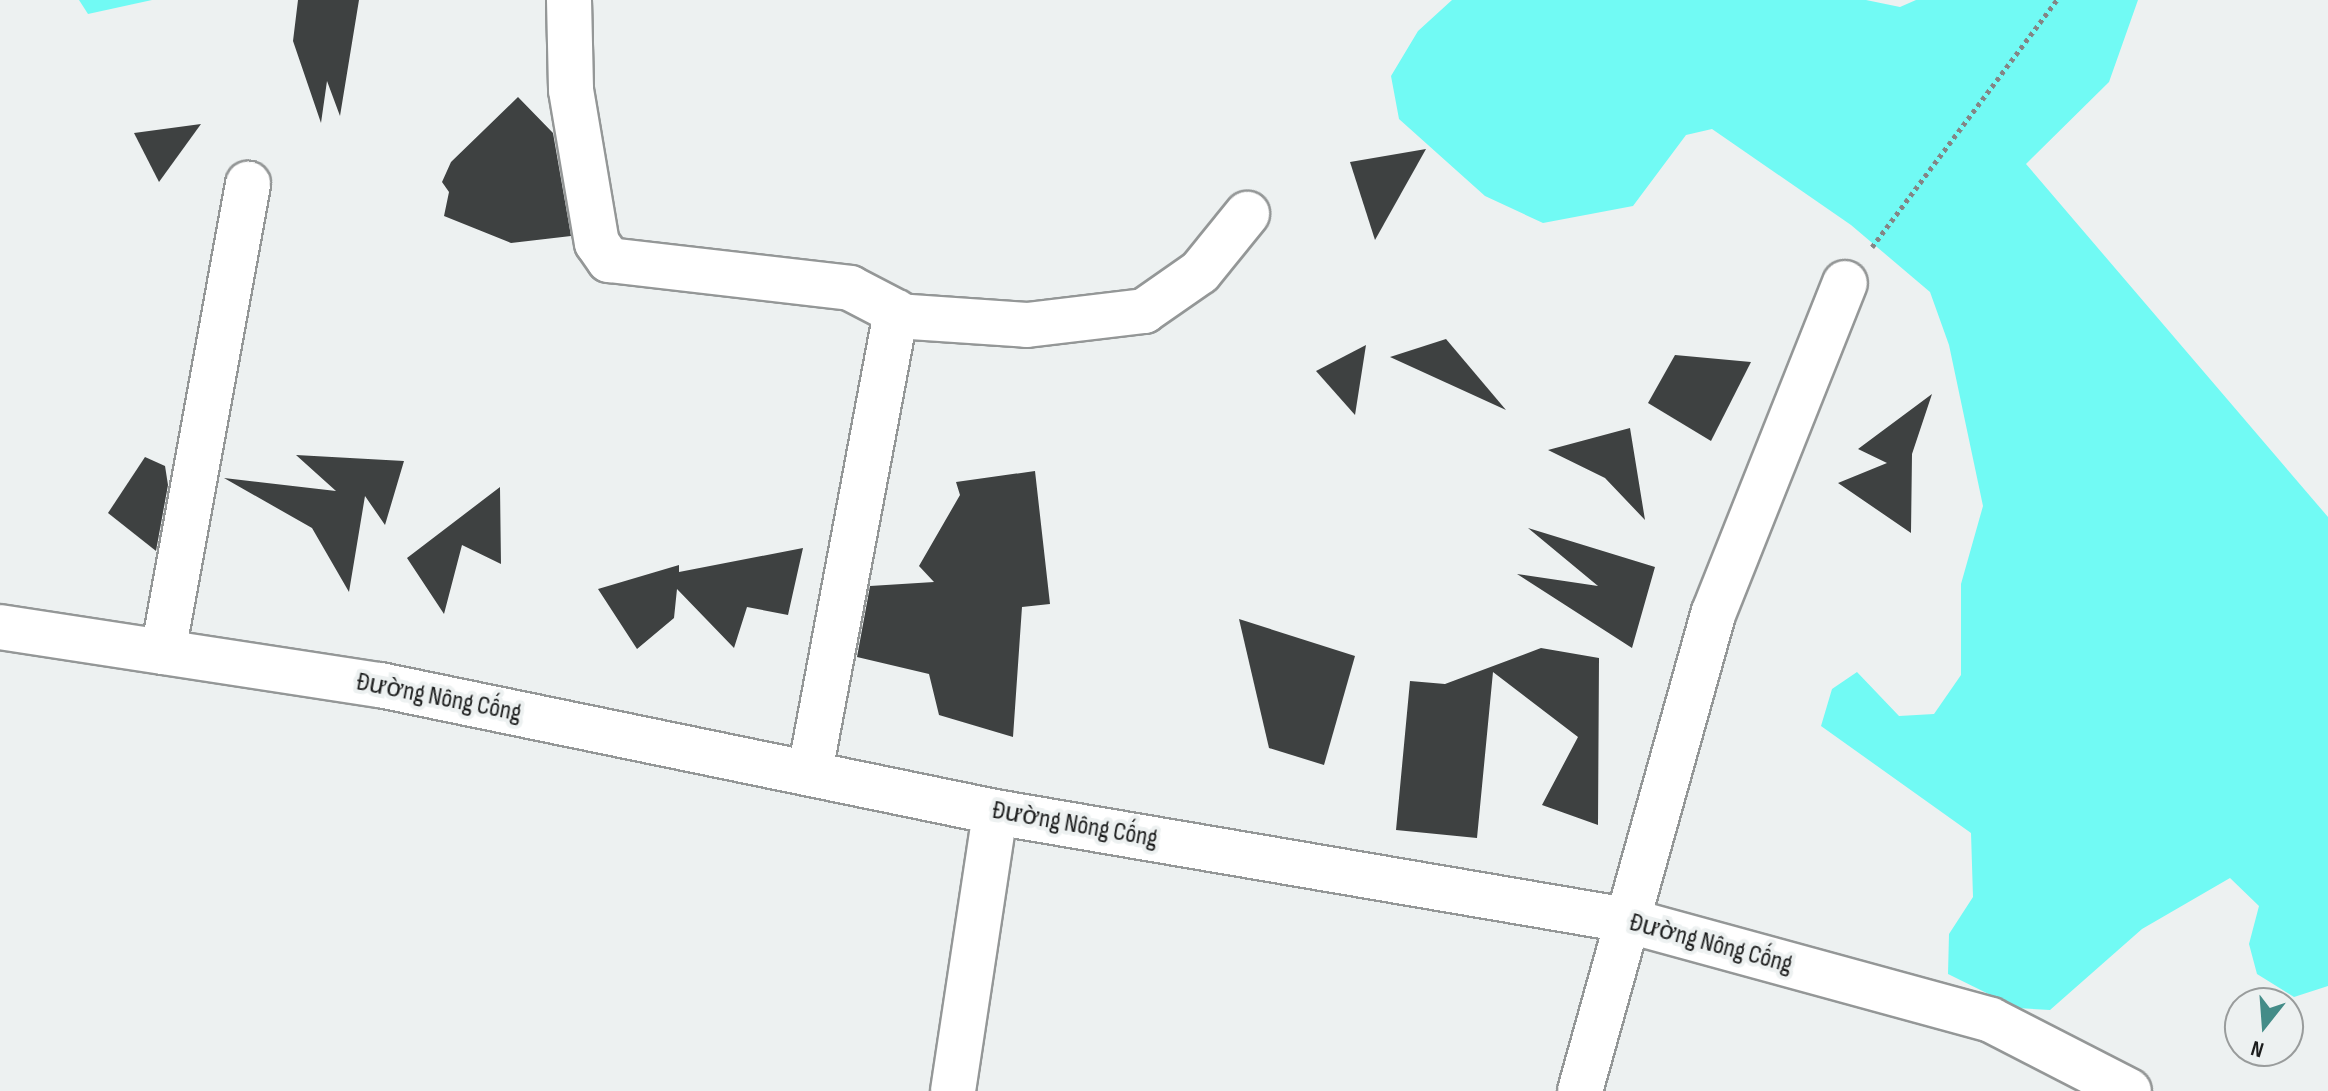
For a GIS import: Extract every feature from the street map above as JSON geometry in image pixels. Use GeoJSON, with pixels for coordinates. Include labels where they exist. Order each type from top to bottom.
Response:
{"type":"FeatureCollection","features":[{"type":"Feature","properties":{"kind":"street"},"geometry":{"type":"LineString","coordinates":[[569,0],[571,90],[597,243],[609,260],[850,288],[890,305],[896,316],[810,773]]}},
{"type":"Feature","properties":{"kind":"street"},"geometry":{"type":"LineString","coordinates":[[163,652],[248,184]]}},
{"type":"Feature","properties":{"kind":"street"},"geometry":{"type":"LineString","coordinates":[[896,316],[1027,325],[1144,311],[1200,272],[1247,214]]}},
{"type":"Feature","properties":{"kind":"street"},"geometry":{"type":"LineString","coordinates":[[1580,1091],[1714,612],[1845,283]]}},
{"type":"Feature","properties":{"kind":"street","name":"Đường Nông Cống"},"geometry":{"type":"LineString","coordinates":[[0,627],[380,685],[995,812],[1626,920],[1991,1020],[2129,1091]]}},
{"type":"Feature","properties":{"kind":"street"},"geometry":{"type":"LineString","coordinates":[[953,1091],[995,812]]}},
{"type":"Feature","properties":{"kind":"path"},"geometry":{"type":"LineString","coordinates":[[1845,283],[2057,0]]}},
{"type":"Feature","properties":{"kind":"shaded area"},"geometry":{"type":"Polygon","coordinates":[[[79,0],[152,0],[88,14],[79,0]]]}},
{"type":"Feature","properties":{"kind":"shaded area"},"geometry":{"type":"Polygon","coordinates":[[[1452,0],[1866,0],[1900,7],[1916,0],[2138,0],[2109,82],[2026,164],[2328,517],[2328,986],[2304,994],[2304,987],[2278,987],[2257,974],[2249,944],[2259,906],[2230,878],[2142,929],[2050,1010],[2017,1008],[1948,974],[1949,934],[1973,897],[1971,833],[1821,726],[1832,689],[1857,672],[1899,716],[1934,714],[1961,675],[1961,584],[1983,506],[1949,345],[1930,292],[1851,225],[1712,129],[1686,135],[1633,206],[1543,223],[1485,196],[1399,119],[1391,76],[1418,31],[1452,0]]]}},
{"type":"Feature","properties":{"kind":"building"},"geometry":{"type":"Polygon","coordinates":[[[298,0],[359,0],[340,116],[327,81],[321,123],[293,41],[298,0]]]}},
{"type":"Feature","properties":{"kind":"building"},"geometry":{"type":"Polygon","coordinates":[[[518,97],[553,133],[571,236],[511,243],[444,216],[449,192],[442,182],[451,162],[518,97]]]}},
{"type":"Feature","properties":{"kind":"building"},"geometry":{"type":"Polygon","coordinates":[[[201,124],[159,182],[134,133],[201,124]]]}},
{"type":"Feature","properties":{"kind":"building"},"geometry":{"type":"Polygon","coordinates":[[[1426,149],[1375,240],[1350,162],[1426,149]]]}},
{"type":"Feature","properties":{"kind":"building"},"geometry":{"type":"Polygon","coordinates":[[[1446,339],[1506,410],[1390,357],[1446,339]]]}},
{"type":"Feature","properties":{"kind":"building"},"geometry":{"type":"Polygon","coordinates":[[[1366,345],[1355,415],[1316,371],[1366,345]]]}},
{"type":"Feature","properties":{"kind":"building"},"geometry":{"type":"Polygon","coordinates":[[[1675,355],[1751,362],[1711,441],[1648,403],[1675,355]]]}},
{"type":"Feature","properties":{"kind":"building"},"geometry":{"type":"Polygon","coordinates":[[[1932,394],[1912,454],[1911,533],[1838,483],[1887,463],[1858,449],[1932,394]]]}},
{"type":"Feature","properties":{"kind":"building"},"geometry":{"type":"Polygon","coordinates":[[[1630,428],[1645,520],[1605,478],[1548,450],[1630,428]]]}},
{"type":"Feature","properties":{"kind":"building"},"geometry":{"type":"Polygon","coordinates":[[[296,455],[404,461],[385,525],[365,496],[349,592],[312,528],[224,478],[336,491],[296,455]]]}},
{"type":"Feature","properties":{"kind":"building"},"geometry":{"type":"Polygon","coordinates":[[[145,457],[165,466],[168,485],[156,551],[108,513],[145,457]]]}},
{"type":"Feature","properties":{"kind":"building"},"geometry":{"type":"Polygon","coordinates":[[[1035,471],[1050,604],[1022,607],[1013,737],[939,715],[929,674],[857,657],[870,586],[934,582],[919,566],[960,495],[956,482],[1035,471]]]}},
{"type":"Feature","properties":{"kind":"building"},"geometry":{"type":"Polygon","coordinates":[[[500,487],[501,564],[462,545],[444,614],[407,558],[500,487]]]}},
{"type":"Feature","properties":{"kind":"building"},"geometry":{"type":"Polygon","coordinates":[[[1528,528],[1655,567],[1632,648],[1517,574],[1598,586],[1528,528]]]}},
{"type":"Feature","properties":{"kind":"building"},"geometry":{"type":"Polygon","coordinates":[[[803,548],[788,615],[747,607],[734,648],[677,589],[674,618],[637,649],[598,589],[679,565],[679,572],[803,548]]]}},
{"type":"Feature","properties":{"kind":"building"},"geometry":{"type":"Polygon","coordinates":[[[1239,619],[1355,656],[1324,765],[1269,748],[1239,619]]]}},
{"type":"Feature","properties":{"kind":"building"},"geometry":{"type":"Polygon","coordinates":[[[1541,648],[1599,658],[1598,825],[1542,805],[1578,737],[1493,672],[1477,838],[1396,830],[1410,681],[1445,684],[1541,648]]]}}]}
